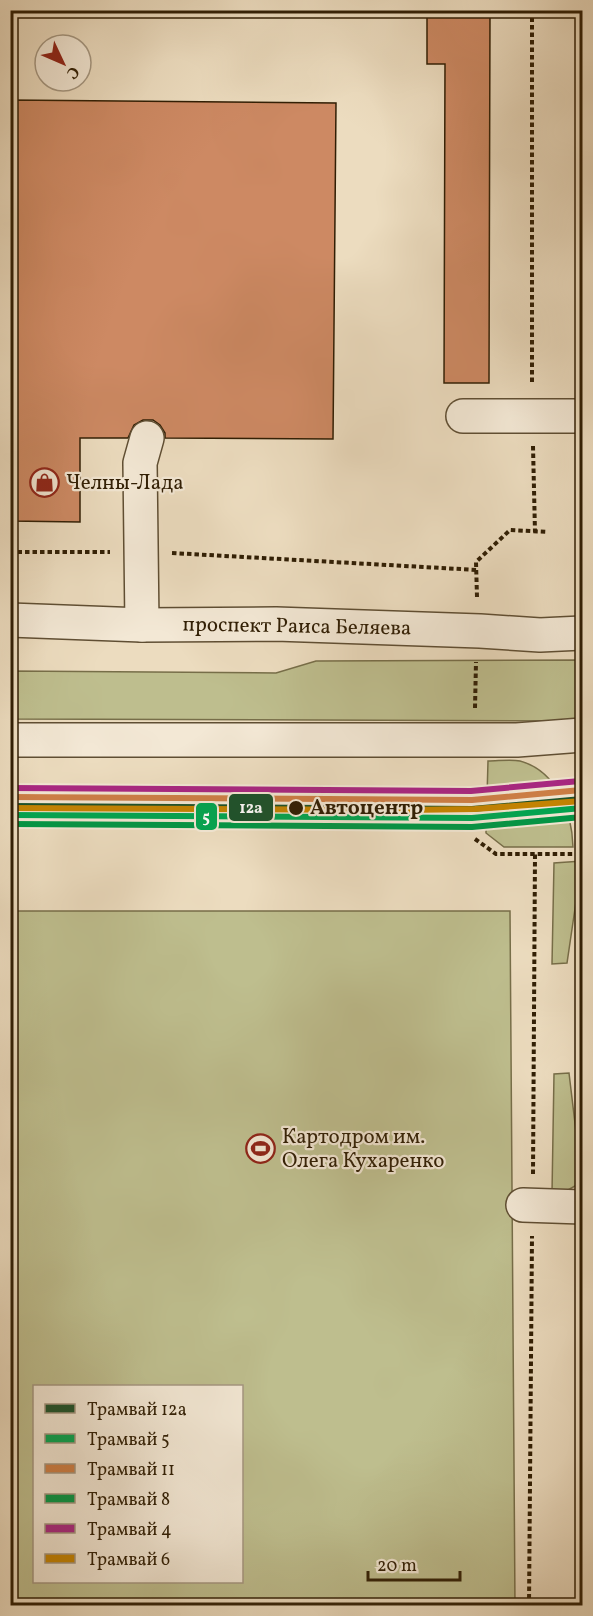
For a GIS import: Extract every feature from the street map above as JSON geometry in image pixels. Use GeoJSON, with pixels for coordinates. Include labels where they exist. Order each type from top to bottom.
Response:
{"type":"FeatureCollection","features":[{"type":"Feature","properties":{"kind":"street"},"geometry":{"type":"LineString","coordinates":[[463,416],[582,416]]}},
{"type":"Feature","properties":{"kind":"street"},"geometry":{"type":"LineString","coordinates":[[139,446],[142,625]]}},
{"type":"Feature","properties":{"kind":"street","name":"проспект Раиса Беляева"},"geometry":{"type":"LineString","coordinates":[[10,620],[142,625],[276,624],[540,635],[582,633]]}},
{"type":"Feature","properties":{"kind":"street"},"geometry":{"type":"LineString","coordinates":[[10,740],[517,740],[582,735]]}},
{"type":"Feature","properties":{"kind":"street"},"geometry":{"type":"LineString","coordinates":[[523,1205],[582,1207]]}},
{"type":"Feature","properties":{"kind":"path"},"geometry":{"type":"LineString","coordinates":[[532,10],[532,416],[535,532]]}},
{"type":"Feature","properties":{"kind":"path"},"geometry":{"type":"LineString","coordinates":[[477,597],[476,562],[510,530],[548,532]]}},
{"type":"Feature","properties":{"kind":"path"},"geometry":{"type":"LineString","coordinates":[[10,552],[141,551],[477,570]]}},
{"type":"Feature","properties":{"kind":"path"},"geometry":{"type":"LineString","coordinates":[[474,740],[476,655]]}},
{"type":"Feature","properties":{"kind":"path"},"geometry":{"type":"LineString","coordinates":[[10,820],[333,822]]}},
{"type":"Feature","properties":{"kind":"path"},"geometry":{"type":"LineString","coordinates":[[475,838],[496,854],[582,854]]}},
{"type":"Feature","properties":{"kind":"green space"},"geometry":{"type":"Polygon","coordinates":[[[578,660],[577,721],[11,719],[11,671],[276,673],[316,661],[578,660]]]}},
{"type":"Feature","properties":{"kind":"green space"},"geometry":{"type":"Polygon","coordinates":[[[488,761],[520,761],[533,766],[553,783],[566,807],[573,847],[504,847],[486,833],[488,761]]]}},
{"type":"Feature","properties":{"kind":"green space"},"geometry":{"type":"Polygon","coordinates":[[[582,861],[567,963],[552,964],[554,863],[582,861]]]}},
{"type":"Feature","properties":{"kind":"green space","name":"Картодром им. Олега Кухаренко"},"geometry":{"type":"Polygon","coordinates":[[[10,911],[510,911],[515,1605],[11,1605],[10,911]]]}},
{"type":"Feature","properties":{"kind":"green space"},"geometry":{"type":"Polygon","coordinates":[[[569,1073],[582,1182],[568,1190],[552,1193],[554,1074],[569,1073]]]}},
{"type":"Feature","properties":{"kind":"building"},"geometry":{"type":"Polygon","coordinates":[[[427,10],[490,10],[489,383],[444,383],[445,64],[427,64],[427,10]]]}},
{"type":"Feature","properties":{"kind":"building"},"geometry":{"type":"Polygon","coordinates":[[[10,100],[336,103],[333,439],[165,438],[160,425],[153,420],[143,420],[134,425],[128,438],[80,438],[80,522],[10,521],[10,100]]]}},
{"type":"Feature","properties":{"kind":"tram line","name":"4"},"geometry":{"type":"LineString","coordinates":[[10,788],[471,791],[580,781]]}},
{"type":"Feature","properties":{"kind":"tram line","name":"11"},"geometry":{"type":"LineString","coordinates":[[10,797],[472,800],[581,790]]}},
{"type":"Feature","properties":{"kind":"tram line","name":"12а"},"geometry":{"type":"LineString","coordinates":[[10,806],[472,809],[582,799]]}},
{"type":"Feature","properties":{"kind":"tram line","name":"6"},"geometry":{"type":"LineString","coordinates":[[10,808],[405,810],[475,809],[582,801]]}},
{"type":"Feature","properties":{"kind":"tram line","name":"5"},"geometry":{"type":"LineString","coordinates":[[10,815],[472,818],[582,808]]}},
{"type":"Feature","properties":{"kind":"tram line","name":"8"},"geometry":{"type":"LineString","coordinates":[[10,824],[472,827],[582,817]]}},
{"type":"Feature","properties":{"kind":"place","name":"Челны-Лада"},"geometry":{"type":"Point","coordinates":[45,483]}},
{"type":"Feature","properties":{"kind":"place","name":"Автоцентр"},"geometry":{"type":"Point","coordinates":[296,808]}},
{"type":"Feature","properties":{"kind":"place","name":"Картодром им. Олега Кухаренко"},"geometry":{"type":"Point","coordinates":[261,1149]}}]}
